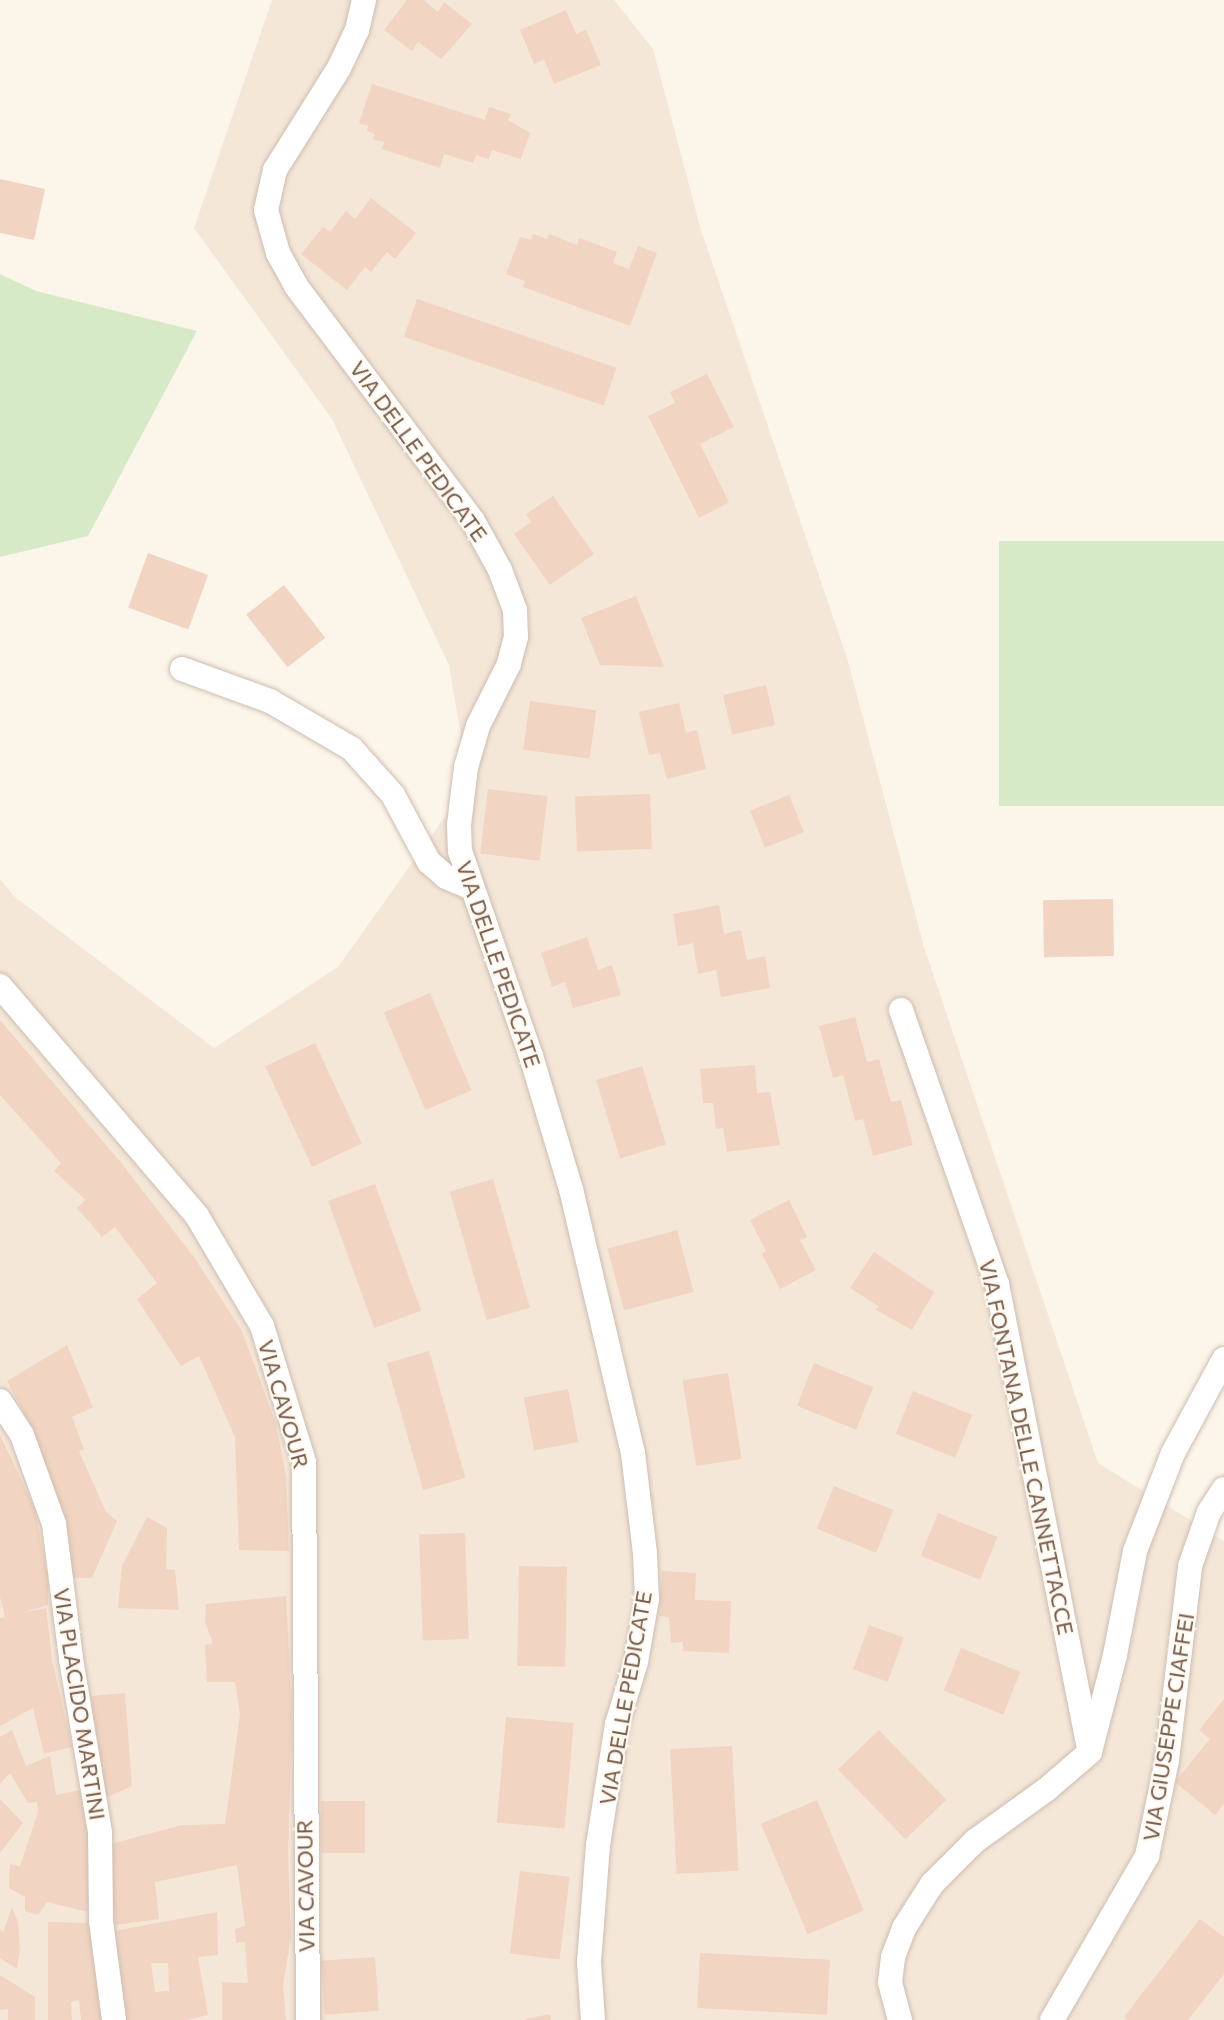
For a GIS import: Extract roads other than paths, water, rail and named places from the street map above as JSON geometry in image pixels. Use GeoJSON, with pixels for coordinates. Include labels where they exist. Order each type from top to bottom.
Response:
{"type":"FeatureCollection","features":[{"type":"Feature","properties":{"kind":"street","name":"VIA DELLE PEDICATE"},"geometry":{"type":"LineString","coordinates":[[364,0],[357,30],[339,68],[275,170],[266,210],[278,253],[296,286],[463,506],[508,585],[516,621],[513,650],[476,732],[464,780],[459,843],[470,887],[531,1056],[571,1189],[633,1452],[645,1554],[647,1599],[636,1662],[617,1724],[598,1845],[589,1962],[593,2020]]}},
{"type":"Feature","properties":{"kind":"street"},"geometry":{"type":"LineString","coordinates":[[182,669],[270,701],[346,744],[385,783],[429,862],[446,878],[470,887]]}},
{"type":"Feature","properties":{"kind":"street","name":"VIA CAVOUR"},"geometry":{"type":"LineString","coordinates":[[0,986],[197,1216],[262,1326],[304,1462],[308,2020]]}},
{"type":"Feature","properties":{"kind":"street","name":"VIA FONTANA DELLE CANNETTACCE"},"geometry":{"type":"LineString","coordinates":[[901,1010],[997,1284],[1090,1752]]}},
{"type":"Feature","properties":{"kind":"street"},"geometry":{"type":"LineString","coordinates":[[900,2020],[890,1982],[892,1956],[904,1928],[932,1884],[975,1841],[1047,1789],[1090,1752],[1115,1655],[1135,1551],[1173,1453],[1224,1359]]}},
{"type":"Feature","properties":{"kind":"street","name":"VIA PLACIDO MARTINI"},"geometry":{"type":"LineString","coordinates":[[0,1401],[22,1435],[54,1524],[71,1659],[100,1833],[101,1921],[114,2020]]}},
{"type":"Feature","properties":{"kind":"street","name":"VIA GIUSEPPE CIAFFEI"},"geometry":{"type":"LineString","coordinates":[[1052,2020],[1147,1856],[1167,1760],[1190,1566],[1209,1512],[1224,1489]]}}]}
